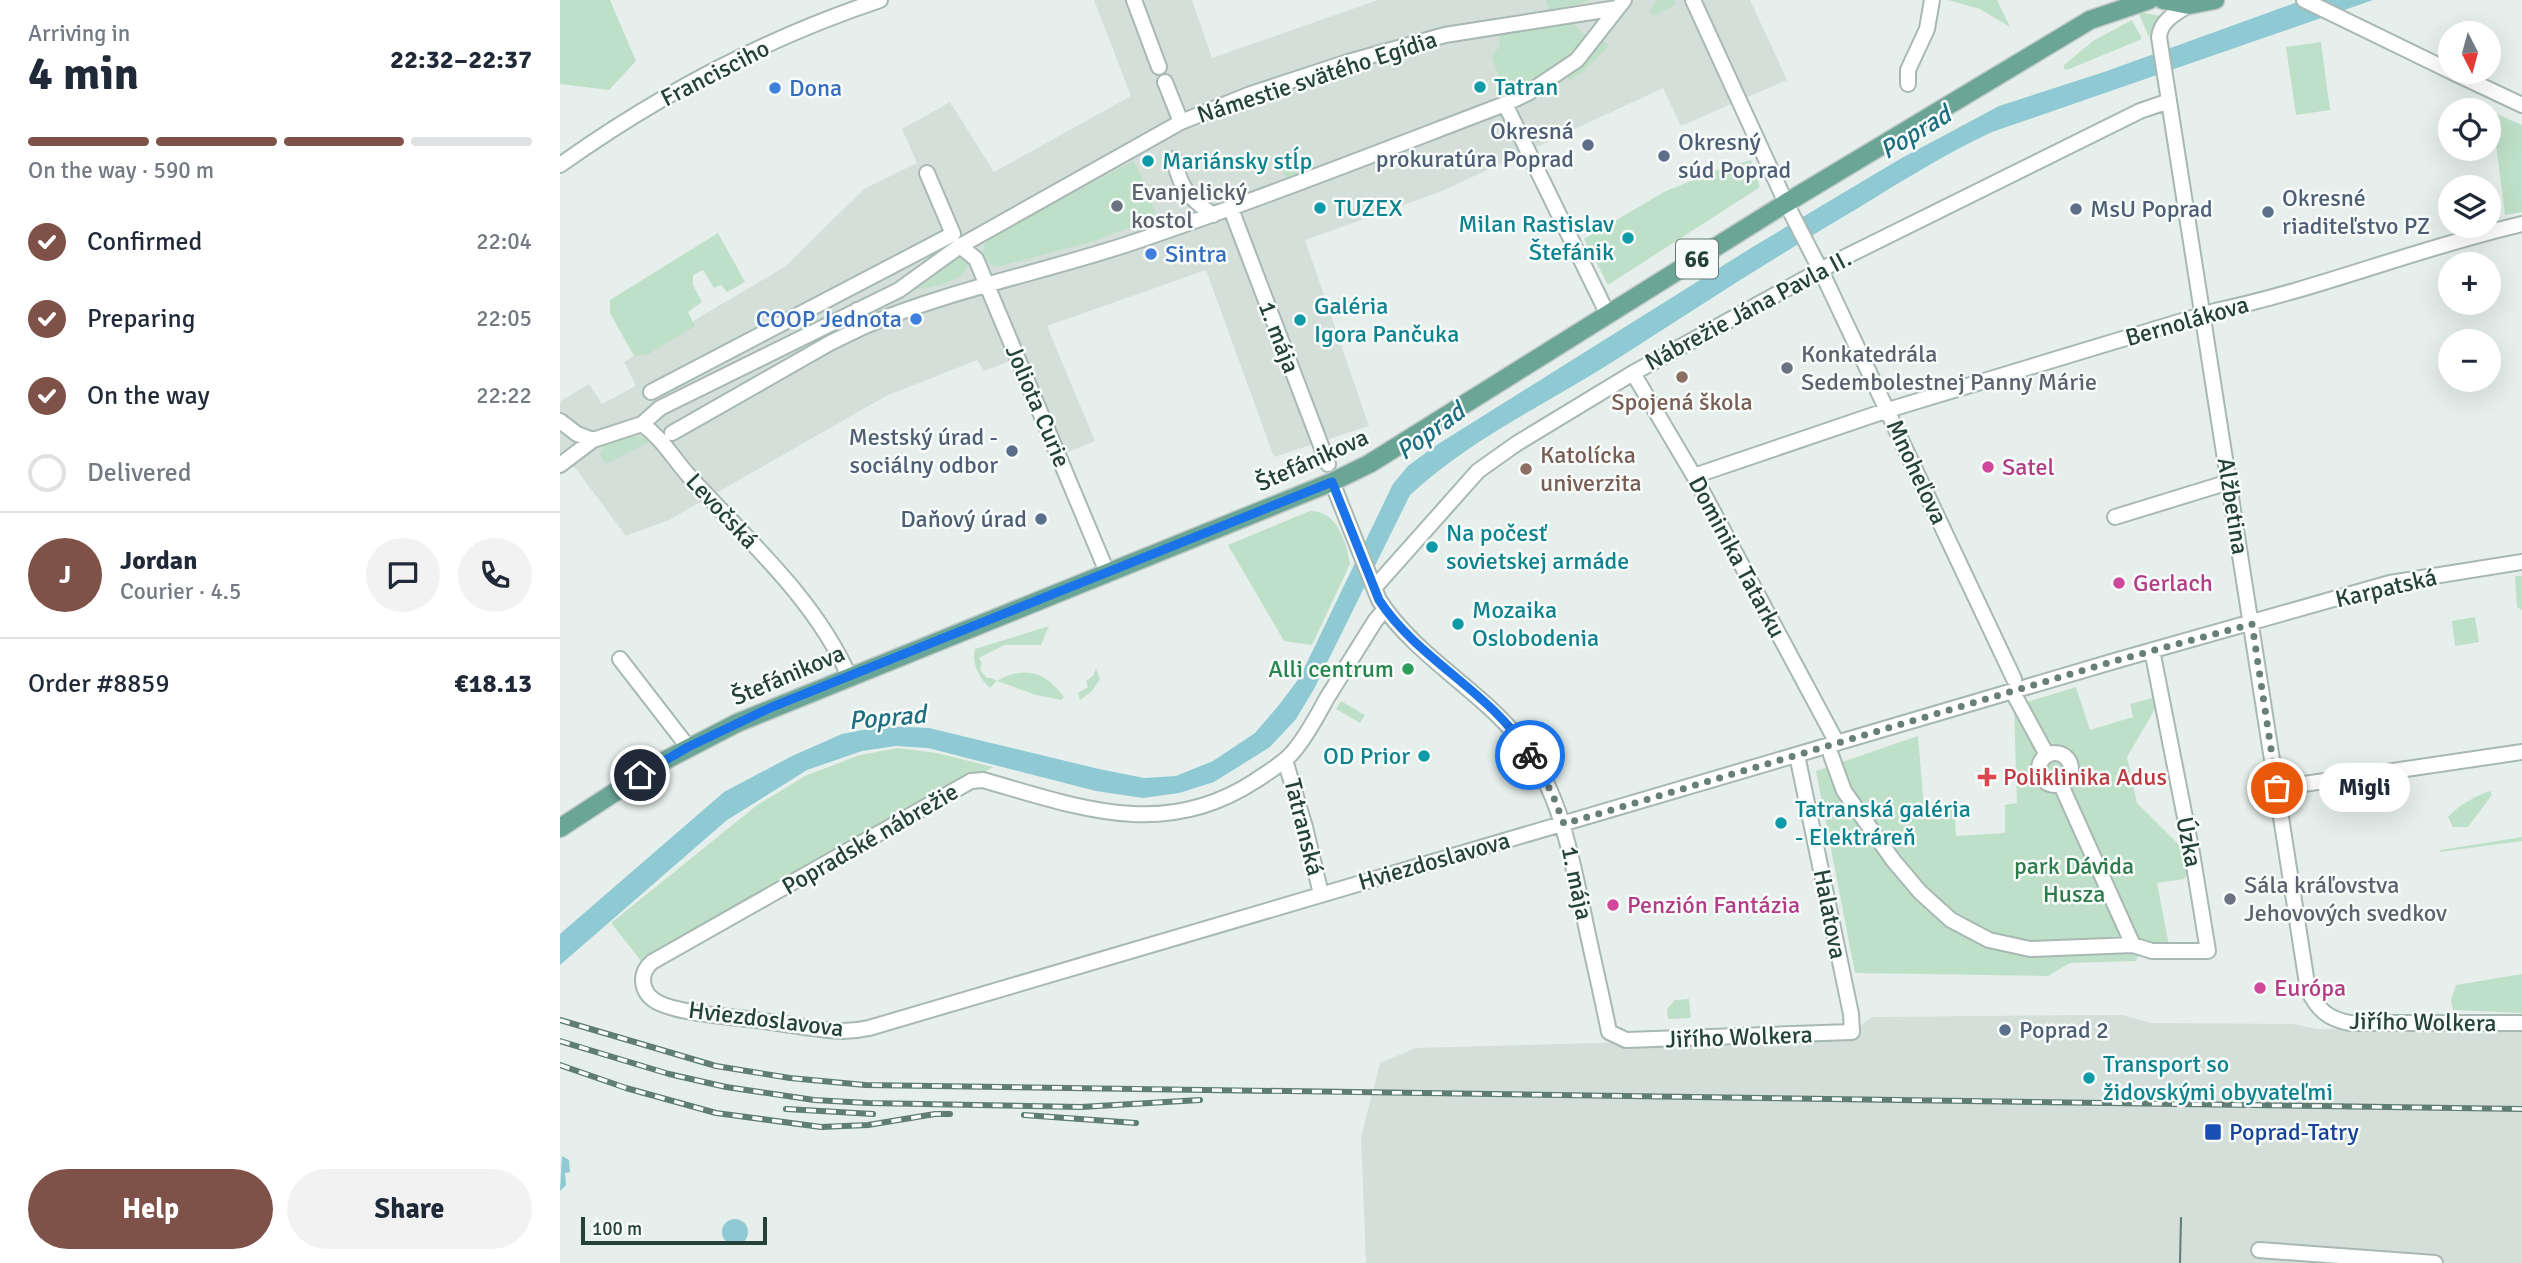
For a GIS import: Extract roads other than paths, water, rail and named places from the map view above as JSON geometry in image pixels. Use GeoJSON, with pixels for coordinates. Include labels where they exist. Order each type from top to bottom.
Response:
{"type":"FeatureCollection","features":[{"type":"Feature","properties":{"kind":"main road","name":"Štefánikova"},"geometry":{"type":"LineString","coordinates":[[2090,20],[2104,0]]}},
{"type":"Feature","properties":{"kind":"main road","name":"Štefánikova"},"geometry":{"type":"LineString","coordinates":[[560,828],[621,786],[688,747],[749,718],[1332,482],[1407,441],[1608,315],[1789,210],[2090,20],[2149,0]]}},
{"type":"Feature","properties":{"kind":"main road"},"geometry":{"type":"LineString","coordinates":[[2163,0],[2189,5],[2216,0]]}},
{"type":"Feature","properties":{"kind":"street"},"geometry":{"type":"LineString","coordinates":[[1134,0],[1159,66]]}},
{"type":"Feature","properties":{"kind":"street","name":"Mnoheľova"},"geometry":{"type":"LineString","coordinates":[[1693,0],[1789,210],[1821,270],[2014,679]]}},
{"type":"Feature","properties":{"kind":"street"},"geometry":{"type":"LineString","coordinates":[[1908,84],[1908,70],[1927,29],[1932,0]]}},
{"type":"Feature","properties":{"kind":"street"},"geometry":{"type":"LineString","coordinates":[[2304,0],[2438,65]]}},
{"type":"Feature","properties":{"kind":"street","name":"Francisciho"},"geometry":{"type":"LineString","coordinates":[[560,165],[672,93],[799,30],[875,1]]}},
{"type":"Feature","properties":{"kind":"street","name":"Námestie svätého Egídia"},"geometry":{"type":"LineString","coordinates":[[672,433],[830,343],[912,306],[1125,245],[1231,209],[1505,104],[1528,93],[1577,60],[1621,4]]}},
{"type":"Feature","properties":{"kind":"street","name":"Námestie svätého Egídia"},"geometry":{"type":"LineString","coordinates":[[642,424],[660,408],[899,290],[956,240],[1181,122],[1248,95],[1445,35],[1621,4]]}},
{"type":"Feature","properties":{"kind":"street","name":"Alžbetina"},"geometry":{"type":"LineString","coordinates":[[2189,5],[2169,18],[2160,29],[2159,37],[2308,990],[2325,1015]]}},
{"type":"Feature","properties":{"kind":"street"},"geometry":{"type":"LineString","coordinates":[[1166,82],[1181,122]]}},
{"type":"Feature","properties":{"kind":"street"},"geometry":{"type":"LineString","coordinates":[[2477,84],[2522,105]]}},
{"type":"Feature","properties":{"kind":"street"},"geometry":{"type":"LineString","coordinates":[[2508,99],[2522,111]]}},
{"type":"Feature","properties":{"kind":"street","name":"Nábrežie Jána Pavla II."},"geometry":{"type":"LineString","coordinates":[[1372,582],[1478,471],[1516,444],[1633,373],[1821,270],[2140,111],[2169,101]]}},
{"type":"Feature","properties":{"kind":"street"},"geometry":{"type":"LineString","coordinates":[[1505,104],[1608,315]]}},
{"type":"Feature","properties":{"kind":"street"},"geometry":{"type":"LineString","coordinates":[[1174,159],[1178,179],[1192,200],[1213,215]]}},
{"type":"Feature","properties":{"kind":"street","name":"Joliota Curie"},"geometry":{"type":"LineString","coordinates":[[927,173],[956,240],[976,260],[988,285],[1107,572]]}},
{"type":"Feature","properties":{"kind":"street","name":"1. mája"},"geometry":{"type":"LineString","coordinates":[[1231,209],[1328,464]]}},
{"type":"Feature","properties":{"kind":"street","name":"Bernolákova"},"geometry":{"type":"LineString","coordinates":[[1694,476],[1888,410],[2203,315],[2251,304],[2424,250],[2522,224]]}},
{"type":"Feature","properties":{"kind":"street"},"geometry":{"type":"LineString","coordinates":[[650,392],[956,240]]}},
{"type":"Feature","properties":{"kind":"street"},"geometry":{"type":"LineString","coordinates":[[857,310],[865,326]]}},
{"type":"Feature","properties":{"kind":"street","name":"Dominika Tatarku"},"geometry":{"type":"LineString","coordinates":[[1633,373],[1694,476],[1834,749],[1844,791],[1893,860],[1920,892],[1951,920],[1989,940],[2030,949],[2133,945],[2152,951],[2208,951]]}},
{"type":"Feature","properties":{"kind":"street"},"geometry":{"type":"LineString","coordinates":[[560,421],[577,434],[593,440]]}},
{"type":"Feature","properties":{"kind":"street"},"geometry":{"type":"LineString","coordinates":[[560,465],[593,440],[642,424]]}},
{"type":"Feature","properties":{"kind":"street","name":"Levočská"},"geometry":{"type":"LineString","coordinates":[[642,424],[656,434],[688,475],[802,600],[838,650],[849,676]]}},
{"type":"Feature","properties":{"kind":"street","name":"1. mája"},"geometry":{"type":"LineString","coordinates":[[1332,482],[1385,609],[1429,657],[1489,706],[1517,736],[1552,793],[1564,824],[1609,1031],[1626,1040]]}},
{"type":"Feature","properties":{"kind":"street"},"geometry":{"type":"LineString","coordinates":[[2115,517],[2229,482]]}},
{"type":"Feature","properties":{"kind":"street","name":"Karpatská"},"geometry":{"type":"LineString","coordinates":[[2252,624],[2390,583],[2522,562]]}},
{"type":"Feature","properties":{"kind":"street","name":"Popradské nábrežie"},"geometry":{"type":"LineString","coordinates":[[652,962],[971,782],[983,780],[1087,809],[1126,815],[1191,809],[1219,800],[1249,785],[1285,760],[1298,745],[1385,609]]}},
{"type":"Feature","properties":{"kind":"street","name":"Hviezdoslavova"},"geometry":{"type":"LineString","coordinates":[[652,962],[644,971],[642,981],[649,995],[665,1005],[704,1013],[826,1029],[861,1030],[1797,755],[1834,749],[2152,650],[2252,624]]}},
{"type":"Feature","properties":{"kind":"street","name":"Úzka"},"geometry":{"type":"LineString","coordinates":[[2152,650],[2208,951]]}},
{"type":"Feature","properties":{"kind":"street"},"geometry":{"type":"LineString","coordinates":[[620,659],[688,747]]}},
{"type":"Feature","properties":{"kind":"street"},"geometry":{"type":"LineString","coordinates":[[2016,698],[2047,755]]}},
{"type":"Feature","properties":{"kind":"street"},"geometry":{"type":"LineString","coordinates":[[2277,788],[2522,752]]}},
{"type":"Feature","properties":{"kind":"street"},"geometry":{"type":"LineString","coordinates":[[2059,753],[2070,762],[2069,778],[2061,785],[2046,783],[2040,776],[2039,766],[2047,755],[2059,753]]}},
{"type":"Feature","properties":{"kind":"street","name":"Halatova"},"geometry":{"type":"LineString","coordinates":[[1797,755],[1849,1004],[1852,1032]]}},
{"type":"Feature","properties":{"kind":"street","name":"Tatranská"},"geometry":{"type":"LineString","coordinates":[[1285,760],[1306,827],[1321,894]]}},
{"type":"Feature","properties":{"kind":"street"},"geometry":{"type":"LineString","coordinates":[[2061,785],[2133,945]]}},
{"type":"Feature","properties":{"kind":"street","name":"Jiřího Wolkera"},"geometry":{"type":"LineString","coordinates":[[2325,1015],[2350,1023],[2522,1023]]}},
{"type":"Feature","properties":{"kind":"street","name":"Jiřího Wolkera"},"geometry":{"type":"LineString","coordinates":[[1626,1040],[1852,1032]]}},
{"type":"Feature","properties":{"kind":"street"},"geometry":{"type":"LineString","coordinates":[[2259,1250],[2435,1263]]}},
{"type":"Feature","properties":{"kind":"water"},"geometry":{"type":"Polygon","coordinates":[[[2303,0],[2373,0],[1975,140],[1796,245],[1457,457],[1410,495],[1314,689],[1296,719],[1270,747],[1214,782],[1179,793],[1143,798],[1096,791],[928,748],[896,746],[862,751],[807,770],[727,820],[560,965],[560,934],[724,792],[792,756],[842,734],[883,726],[929,728],[1144,778],[1176,776],[1213,761],[1255,733],[1300,677],[1393,484],[1408,466],[1435,446],[1751,248],[1900,159],[1999,106],[2104,72],[2303,0]]]}},
{"type":"Feature","properties":{"kind":"water"},"geometry":{"type":"Polygon","coordinates":[[[562,1156],[569,1160],[570,1172],[565,1173],[566,1185],[560,1191],[562,1156]]]}},
{"type":"Feature","properties":{"kind":"water"},"geometry":{"type":"Polygon","coordinates":[[[735,1219],[744,1223],[748,1232],[744,1241],[735,1245],[726,1241],[722,1232],[726,1223],[735,1219]]]}},
{"type":"Feature","properties":{"kind":"tram line"},"geometry":{"type":"LineString","coordinates":[[2180,1263],[2181,1218]]}},
{"type":"Feature","properties":{"kind":"railway"},"geometry":{"type":"LineString","coordinates":[[560,1020],[716,1066],[790,1078],[865,1085],[2522,1109]]}},
{"type":"Feature","properties":{"kind":"railway"},"geometry":{"type":"LineString","coordinates":[[560,1041],[669,1074],[726,1087],[814,1100],[1081,1107],[1200,1100]]}},
{"type":"Feature","properties":{"kind":"railway"},"geometry":{"type":"LineString","coordinates":[[560,1065],[626,1088],[716,1113],[821,1127],[868,1125],[950,1114]]}},
{"type":"Feature","properties":{"kind":"railway"},"geometry":{"type":"LineString","coordinates":[[786,1109],[873,1114]]}},
{"type":"Feature","properties":{"kind":"railway"},"geometry":{"type":"LineString","coordinates":[[1024,1115],[1136,1123]]}},
{"type":"Feature","properties":{"kind":"place","name":"Tatran"},"geometry":{"type":"Point","coordinates":[1480,87]}},
{"type":"Feature","properties":{"kind":"place","name":"Dona"},"geometry":{"type":"Point","coordinates":[775,88]}},
{"type":"Feature","properties":{"kind":"place","name":"Okresná prokuratúra Poprad"},"geometry":{"type":"Point","coordinates":[1588,145]}},
{"type":"Feature","properties":{"kind":"place","name":"Okresný súd Poprad"},"geometry":{"type":"Point","coordinates":[1664,156]}},
{"type":"Feature","properties":{"kind":"place","name":"Mariánsky stĺp"},"geometry":{"type":"Point","coordinates":[1148,161]}},
{"type":"Feature","properties":{"kind":"place","name":"Evanjelický kostol"},"geometry":{"type":"Point","coordinates":[1117,206]}},
{"type":"Feature","properties":{"kind":"place","name":"TUZEX"},"geometry":{"type":"Point","coordinates":[1320,208]}},
{"type":"Feature","properties":{"kind":"place","name":"MsU Poprad"},"geometry":{"type":"Point","coordinates":[2076,209]}},
{"type":"Feature","properties":{"kind":"place","name":"Okresné riaditeľstvo PZ"},"geometry":{"type":"Point","coordinates":[2268,212]}},
{"type":"Feature","properties":{"kind":"place","name":"Milan Rastislav Štefánik"},"geometry":{"type":"Point","coordinates":[1628,238]}},
{"type":"Feature","properties":{"kind":"place","name":"Sintra"},"geometry":{"type":"Point","coordinates":[1151,254]}},
{"type":"Feature","properties":{"kind":"place","name":"COOP Jednota"},"geometry":{"type":"Point","coordinates":[916,319]}},
{"type":"Feature","properties":{"kind":"place","name":"Galéria Igora Pančuka"},"geometry":{"type":"Point","coordinates":[1300,320]}},
{"type":"Feature","properties":{"kind":"place","name":"Konkatedrála Sedembolestnej Panny Márie"},"geometry":{"type":"Point","coordinates":[1787,368]}},
{"type":"Feature","properties":{"kind":"place","name":"Spojená škola"},"geometry":{"type":"Point","coordinates":[1682,377]}},
{"type":"Feature","properties":{"kind":"place","name":"Mestský úrad - sociálny odbor"},"geometry":{"type":"Point","coordinates":[1012,451]}},
{"type":"Feature","properties":{"kind":"place","name":"Satel"},"geometry":{"type":"Point","coordinates":[1988,467]}},
{"type":"Feature","properties":{"kind":"place","name":"Katolícka univerzita"},"geometry":{"type":"Point","coordinates":[1526,469]}},
{"type":"Feature","properties":{"kind":"place","name":"Daňový úrad"},"geometry":{"type":"Point","coordinates":[1041,519]}},
{"type":"Feature","properties":{"kind":"place","name":"Na počesť sovietskej armáde"},"geometry":{"type":"Point","coordinates":[1432,547]}},
{"type":"Feature","properties":{"kind":"place","name":"Gerlach"},"geometry":{"type":"Point","coordinates":[2119,583]}},
{"type":"Feature","properties":{"kind":"place","name":"Mozaika Oslobodenia"},"geometry":{"type":"Point","coordinates":[1458,624]}},
{"type":"Feature","properties":{"kind":"place","name":"Alli centrum"},"geometry":{"type":"Point","coordinates":[1408,669]}},
{"type":"Feature","properties":{"kind":"place","name":"OD Prior"},"geometry":{"type":"Point","coordinates":[1424,756]}},
{"type":"Feature","properties":{"kind":"place","name":"Poliklinika Adus"},"geometry":{"type":"Point","coordinates":[1987,777]}},
{"type":"Feature","properties":{"kind":"place","name":"Migli"},"geometry":{"type":"Point","coordinates":[2277,788]}},
{"type":"Feature","properties":{"kind":"place","name":"Tatranská galéria - Elektráreň"},"geometry":{"type":"Point","coordinates":[1781,823]}},
{"type":"Feature","properties":{"kind":"place","name":"Sála kráľovstva Jehovových svedkov"},"geometry":{"type":"Point","coordinates":[2230,899]}},
{"type":"Feature","properties":{"kind":"place","name":"Penzión Fantázia"},"geometry":{"type":"Point","coordinates":[1613,905]}},
{"type":"Feature","properties":{"kind":"place","name":"Európa"},"geometry":{"type":"Point","coordinates":[2260,988]}},
{"type":"Feature","properties":{"kind":"place","name":"Poprad 2"},"geometry":{"type":"Point","coordinates":[2005,1030]}},
{"type":"Feature","properties":{"kind":"place","name":"Transport so židovskými obyvateľmi"},"geometry":{"type":"Point","coordinates":[2089,1078]}},
{"type":"Feature","properties":{"kind":"place","name":"Poprad-Tatry"},"geometry":{"type":"Point","coordinates":[2213,1132]}},
{"type":"Feature","properties":{"kind":"water label","name":"Poprad"},"geometry":{"type":"Point","coordinates":[1915,132]}},
{"type":"Feature","properties":{"kind":"water label","name":"Poprad"},"geometry":{"type":"Point","coordinates":[1430,431]}},
{"type":"Feature","properties":{"kind":"water label","name":"Poprad"},"geometry":{"type":"Point","coordinates":[887,717]}},
{"type":"Feature","properties":{"kind":"park label","name":"park Dávida Husza"},"geometry":{"type":"Point","coordinates":[2074,880]}}]}
